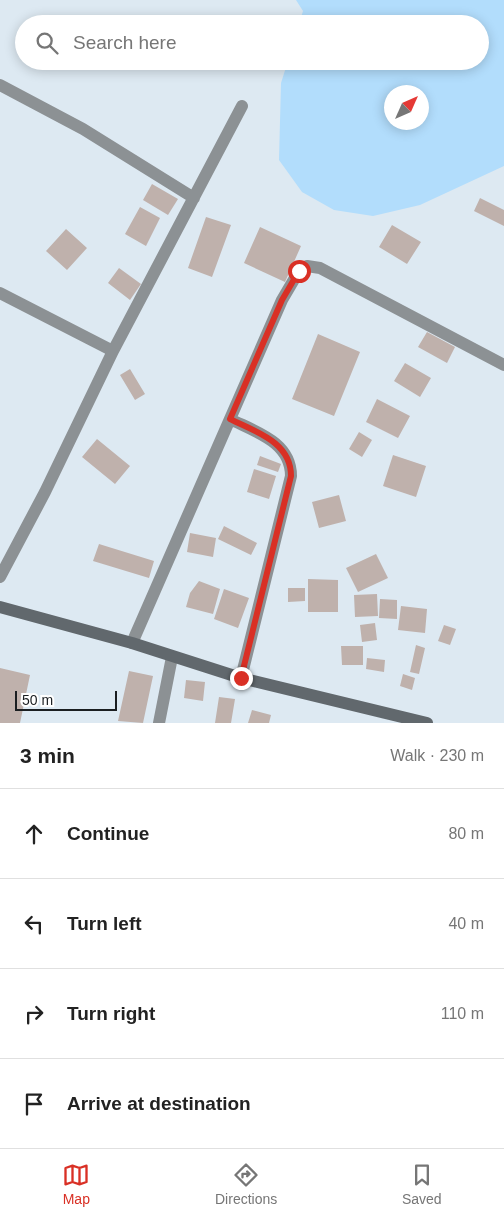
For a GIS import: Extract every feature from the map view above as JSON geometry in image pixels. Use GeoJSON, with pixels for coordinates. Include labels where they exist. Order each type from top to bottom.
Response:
{"type":"FeatureCollection","features":[{"type":"Feature","properties":{"kind":"main road"},"geometry":{"type":"LineString","coordinates":[[0,607],[132,643],[241,678],[427,723]]}},
{"type":"Feature","properties":{"kind":"street"},"geometry":{"type":"LineString","coordinates":[[0,84],[83,129],[194,198]]}},
{"type":"Feature","properties":{"kind":"street"},"geometry":{"type":"LineString","coordinates":[[0,577],[45,492],[113,351],[242,106]]}},
{"type":"Feature","properties":{"kind":"street"},"geometry":{"type":"LineString","coordinates":[[132,643],[282,300],[299,271],[307,266],[320,268],[504,365]]}},
{"type":"Feature","properties":{"kind":"street"},"geometry":{"type":"LineString","coordinates":[[0,293],[113,351]]}},
{"type":"Feature","properties":{"kind":"street"},"geometry":{"type":"LineString","coordinates":[[230,419],[275,442],[287,455],[291,466],[291,476],[241,678]]}},
{"type":"Feature","properties":{"kind":"street"},"geometry":{"type":"LineString","coordinates":[[158,723],[172,657]]}},
{"type":"Feature","properties":{"kind":"shaded area"},"geometry":{"type":"Polygon","coordinates":[[[296,0],[504,0],[504,166],[420,205],[373,216],[334,210],[302,192],[279,160],[281,83],[285,70],[489,70],[489,15],[302,15],[303,11],[296,0]]]}},
{"type":"Feature","properties":{"kind":"building"},"geometry":{"type":"Polygon","coordinates":[[[152,184],[178,199],[168,215],[143,200],[152,184]]]}},
{"type":"Feature","properties":{"kind":"building"},"geometry":{"type":"Polygon","coordinates":[[[480,198],[504,210],[504,226],[474,211],[480,198]]]}},
{"type":"Feature","properties":{"kind":"building"},"geometry":{"type":"Polygon","coordinates":[[[140,207],[160,218],[146,246],[125,234],[140,207]]]}},
{"type":"Feature","properties":{"kind":"building"},"geometry":{"type":"Polygon","coordinates":[[[206,217],[231,225],[212,277],[188,268],[206,217]]]}},
{"type":"Feature","properties":{"kind":"building"},"geometry":{"type":"Polygon","coordinates":[[[392,225],[421,242],[407,264],[379,247],[392,225]]]}},
{"type":"Feature","properties":{"kind":"building"},"geometry":{"type":"Polygon","coordinates":[[[260,227],[301,246],[285,282],[244,263],[260,227]]]}},
{"type":"Feature","properties":{"kind":"building"},"geometry":{"type":"Polygon","coordinates":[[[66,229],[87,248],[67,270],[46,251],[66,229]]]}},
{"type":"Feature","properties":{"kind":"building"},"geometry":{"type":"Polygon","coordinates":[[[119,268],[141,284],[130,300],[108,283],[119,268]]]}},
{"type":"Feature","properties":{"kind":"building"},"geometry":{"type":"Polygon","coordinates":[[[427,332],[455,347],[447,363],[418,347],[427,332]]]}},
{"type":"Feature","properties":{"kind":"building"},"geometry":{"type":"Polygon","coordinates":[[[318,334],[360,352],[334,416],[292,399],[318,334]]]}},
{"type":"Feature","properties":{"kind":"building"},"geometry":{"type":"Polygon","coordinates":[[[405,363],[431,378],[420,397],[394,381],[405,363]]]}},
{"type":"Feature","properties":{"kind":"building"},"geometry":{"type":"Polygon","coordinates":[[[130,369],[145,394],[135,400],[120,375],[130,369]]]}},
{"type":"Feature","properties":{"kind":"building"},"geometry":{"type":"Polygon","coordinates":[[[377,399],[410,416],[398,438],[366,422],[377,399]]]}},
{"type":"Feature","properties":{"kind":"building"},"geometry":{"type":"Polygon","coordinates":[[[359,432],[372,440],[362,457],[349,449],[359,432]]]}},
{"type":"Feature","properties":{"kind":"building"},"geometry":{"type":"Polygon","coordinates":[[[97,439],[130,466],[115,484],[82,457],[97,439]]]}},
{"type":"Feature","properties":{"kind":"building"},"geometry":{"type":"Polygon","coordinates":[[[393,455],[426,466],[416,497],[383,486],[393,455]]]}},
{"type":"Feature","properties":{"kind":"building"},"geometry":{"type":"Polygon","coordinates":[[[260,456],[281,464],[278,472],[257,465],[260,456]]]}},
{"type":"Feature","properties":{"kind":"building"},"geometry":{"type":"Polygon","coordinates":[[[254,469],[276,476],[269,499],[247,492],[254,469]]]}},
{"type":"Feature","properties":{"kind":"building"},"geometry":{"type":"Polygon","coordinates":[[[339,495],[346,521],[319,528],[312,502],[339,495]]]}},
{"type":"Feature","properties":{"kind":"building"},"geometry":{"type":"Polygon","coordinates":[[[224,526],[257,543],[251,555],[218,539],[224,526]]]}},
{"type":"Feature","properties":{"kind":"building"},"geometry":{"type":"Polygon","coordinates":[[[190,533],[216,538],[213,557],[187,552],[190,533]]]}},
{"type":"Feature","properties":{"kind":"building"},"geometry":{"type":"Polygon","coordinates":[[[99,544],[154,561],[149,578],[93,561],[99,544]]]}},
{"type":"Feature","properties":{"kind":"building"},"geometry":{"type":"Polygon","coordinates":[[[376,554],[388,578],[358,592],[346,568],[376,554]]]}},
{"type":"Feature","properties":{"kind":"building"},"geometry":{"type":"Polygon","coordinates":[[[308,579],[338,580],[338,612],[308,612],[308,579]]]}},
{"type":"Feature","properties":{"kind":"building"},"geometry":{"type":"Polygon","coordinates":[[[199,581],[220,589],[213,614],[186,607],[190,593],[199,581]]]}},
{"type":"Feature","properties":{"kind":"building"},"geometry":{"type":"Polygon","coordinates":[[[288,588],[305,588],[305,601],[288,602],[288,588]]]}},
{"type":"Feature","properties":{"kind":"building"},"geometry":{"type":"Polygon","coordinates":[[[224,589],[249,598],[238,628],[214,619],[224,589]]]}},
{"type":"Feature","properties":{"kind":"building"},"geometry":{"type":"Polygon","coordinates":[[[377,594],[378,616],[355,617],[354,595],[377,594]]]}},
{"type":"Feature","properties":{"kind":"building"},"geometry":{"type":"Polygon","coordinates":[[[380,599],[397,600],[397,619],[379,618],[380,599]]]}},
{"type":"Feature","properties":{"kind":"building"},"geometry":{"type":"Polygon","coordinates":[[[401,606],[427,609],[425,633],[398,630],[401,606]]]}},
{"type":"Feature","properties":{"kind":"building"},"geometry":{"type":"Polygon","coordinates":[[[375,623],[377,640],[362,642],[360,625],[375,623]]]}},
{"type":"Feature","properties":{"kind":"building"},"geometry":{"type":"Polygon","coordinates":[[[444,625],[456,629],[450,645],[438,641],[444,625]]]}},
{"type":"Feature","properties":{"kind":"building"},"geometry":{"type":"Polygon","coordinates":[[[416,645],[425,648],[419,674],[410,672],[416,645]]]}},
{"type":"Feature","properties":{"kind":"building"},"geometry":{"type":"Polygon","coordinates":[[[341,646],[363,646],[363,665],[342,665],[341,646]]]}},
{"type":"Feature","properties":{"kind":"building"},"geometry":{"type":"Polygon","coordinates":[[[367,658],[385,660],[384,672],[366,669],[367,658]]]}},
{"type":"Feature","properties":{"kind":"building"},"geometry":{"type":"Polygon","coordinates":[[[0,668],[30,675],[20,723],[0,723],[0,668]]]}},
{"type":"Feature","properties":{"kind":"building"},"geometry":{"type":"Polygon","coordinates":[[[129,671],[153,676],[143,723],[118,721],[129,671]]]}},
{"type":"Feature","properties":{"kind":"building"},"geometry":{"type":"Polygon","coordinates":[[[403,674],[415,678],[412,690],[400,686],[403,674]]]}},
{"type":"Feature","properties":{"kind":"building"},"geometry":{"type":"Polygon","coordinates":[[[186,680],[205,682],[203,701],[184,698],[186,680]]]}},
{"type":"Feature","properties":{"kind":"building"},"geometry":{"type":"Polygon","coordinates":[[[219,697],[235,699],[231,723],[215,723],[219,697]]]}},
{"type":"Feature","properties":{"kind":"building"},"geometry":{"type":"Polygon","coordinates":[[[252,710],[271,715],[269,723],[248,723],[252,710]]]}},
{"type":"Feature","properties":{"kind":"route"},"geometry":{"type":"LineString","coordinates":[[241,678],[291,476],[291,466],[287,455],[275,442],[230,419],[282,300],[299,271]]}}]}
